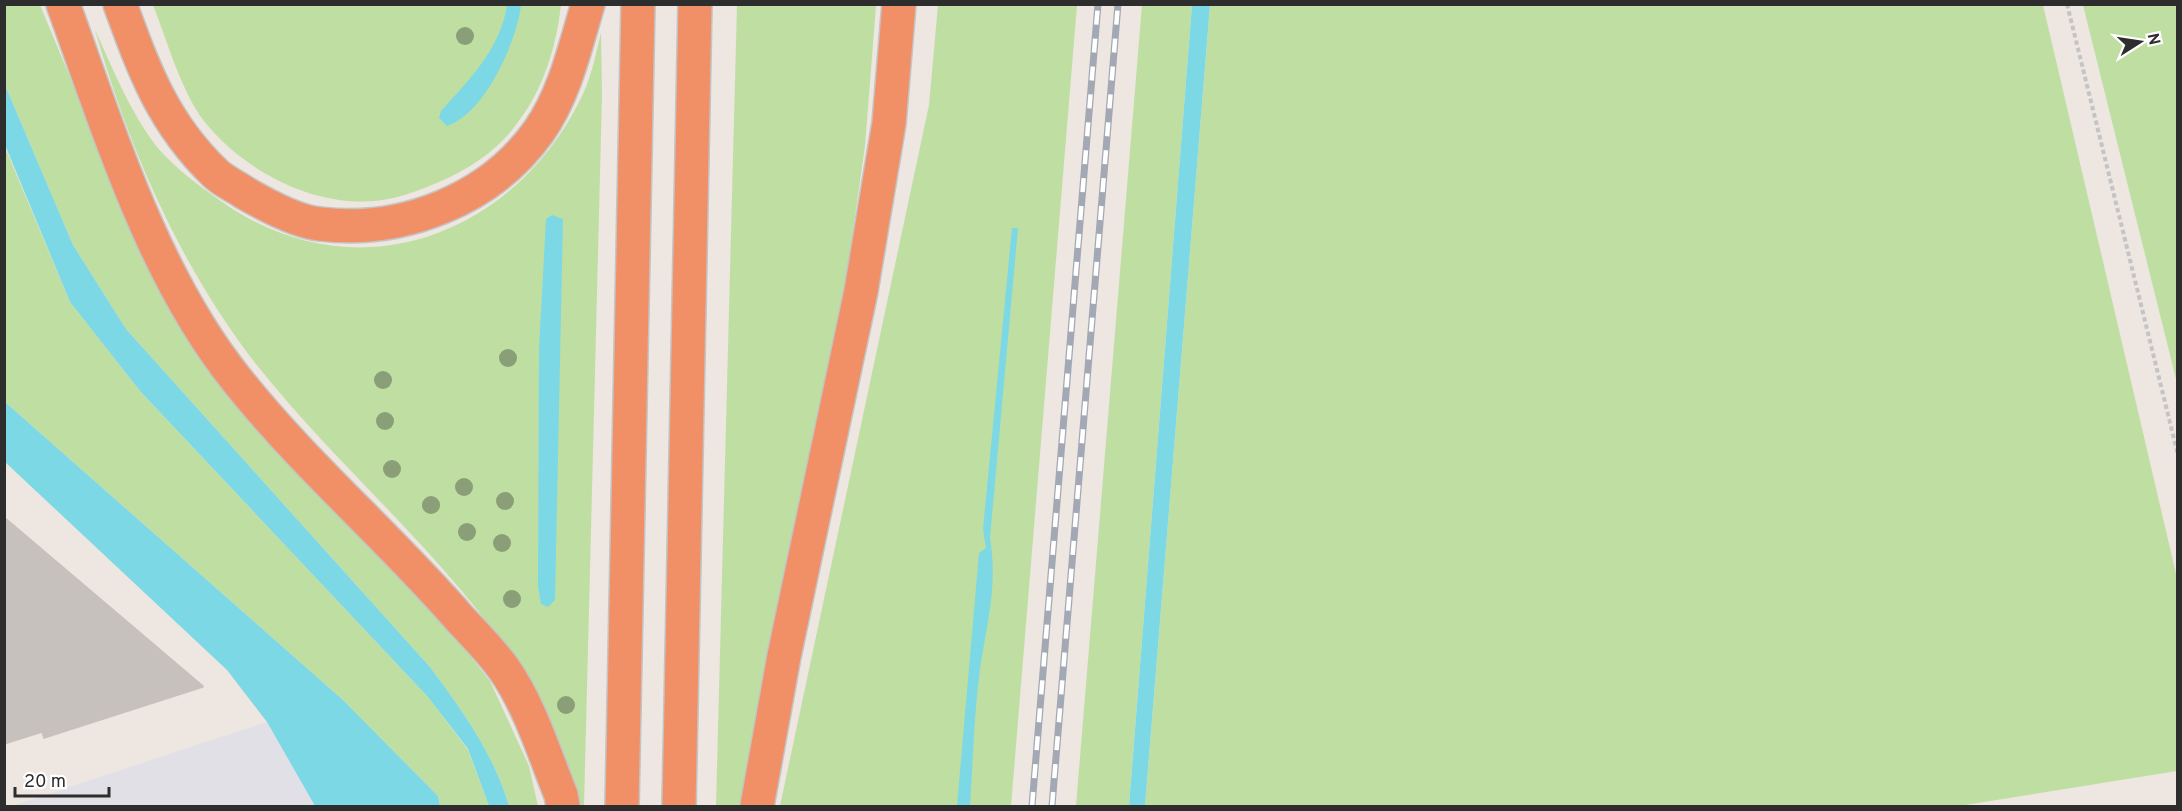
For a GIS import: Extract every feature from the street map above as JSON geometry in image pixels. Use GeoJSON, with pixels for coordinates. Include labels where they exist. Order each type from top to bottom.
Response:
{"type":"FeatureCollection","features":[{"type":"Feature","properties":{"kind":"highway"},"geometry":{"type":"LineString","coordinates":[[63,4],[142,216],[180,299],[235,378],[299,453],[421,574],[504,669],[529,716],[561,795],[562,807]]}},
{"type":"Feature","properties":{"kind":"highway"},"geometry":{"type":"LineString","coordinates":[[120,4],[141,62],[172,125],[216,174],[261,203],[318,224],[371,226],[424,216],[478,188],[515,159],[539,130],[561,92],[588,4]]}},
{"type":"Feature","properties":{"kind":"highway"},"geometry":{"type":"LineString","coordinates":[[622,807],[638,4]]}},
{"type":"Feature","properties":{"kind":"highway"},"geometry":{"type":"LineString","coordinates":[[679,807],[695,4]]}},
{"type":"Feature","properties":{"kind":"highway"},"geometry":{"type":"LineString","coordinates":[[757,807],[784,656],[861,291],[889,123],[899,4]]}},
{"type":"Feature","properties":{"kind":"path"},"geometry":{"type":"LineString","coordinates":[[2067,4],[2178,455]]}},
{"type":"Feature","properties":{"kind":"shaded area"},"geometry":{"type":"Polygon","coordinates":[[[267,722],[315,806],[12,806],[267,722]]]}},
{"type":"Feature","properties":{"kind":"green space"},"geometry":{"type":"Polygon","coordinates":[[[4,5],[40,5],[102,154],[170,303],[409,579],[490,681],[529,766],[538,806],[509,806],[495,768],[476,733],[430,667],[126,329],[73,245],[5,85],[4,5]]]}},
{"type":"Feature","properties":{"kind":"green space"},"geometry":{"type":"Polygon","coordinates":[[[153,5],[561,5],[552,52],[542,81],[527,109],[503,140],[478,161],[448,178],[421,190],[393,198],[367,201],[340,200],[288,185],[241,157],[221,140],[204,121],[188,95],[153,5]]]}},
{"type":"Feature","properties":{"kind":"green space"},"geometry":{"type":"Polygon","coordinates":[[[737,5],[876,5],[865,146],[848,266],[821,415],[739,806],[716,806],[737,5]]]}},
{"type":"Feature","properties":{"kind":"green space"},"geometry":{"type":"Polygon","coordinates":[[[938,5],[1077,5],[1011,806],[780,806],[929,105],[938,5]]]}},
{"type":"Feature","properties":{"kind":"green space"},"geometry":{"type":"Polygon","coordinates":[[[1142,5],[1192,5],[1129,806],[1076,806],[1142,5]]]}},
{"type":"Feature","properties":{"kind":"green space"},"geometry":{"type":"Polygon","coordinates":[[[1210,5],[2043,5],[2177,578],[2177,771],[1959,806],[1145,806],[1210,5]]]}},
{"type":"Feature","properties":{"kind":"green space"},"geometry":{"type":"Polygon","coordinates":[[[2083,5],[2177,5],[2177,383],[2083,5]]]}},
{"type":"Feature","properties":{"kind":"green space"},"geometry":{"type":"Polygon","coordinates":[[[95,30],[138,119],[157,147],[173,164],[231,208],[282,233],[333,246],[384,246],[432,235],[478,213],[519,182],[555,142],[583,94],[601,33],[602,95],[584,806],[580,806],[559,745],[540,700],[516,660],[431,555],[283,397],[256,364],[204,287],[181,247],[141,162],[124,119],[95,30]]]}},
{"type":"Feature","properties":{"kind":"green space"},"geometry":{"type":"Polygon","coordinates":[[[4,145],[70,302],[140,391],[428,697],[468,750],[489,806],[440,806],[438,796],[343,700],[5,402],[4,145]]]}},
{"type":"Feature","properties":{"kind":"water"},"geometry":{"type":"Polygon","coordinates":[[[507,5],[521,5],[506,56],[486,92],[474,107],[461,119],[447,126],[439,118],[441,111],[473,75],[491,49],[504,21],[507,5]]]}},
{"type":"Feature","properties":{"kind":"water"},"geometry":{"type":"Polygon","coordinates":[[[1192,5],[1210,5],[1145,806],[1129,806],[1192,5]]]}},
{"type":"Feature","properties":{"kind":"water"},"geometry":{"type":"Polygon","coordinates":[[[5,85],[73,245],[126,329],[430,667],[476,733],[495,768],[509,806],[489,806],[468,749],[428,697],[140,391],[70,302],[5,145],[5,85]]]}},
{"type":"Feature","properties":{"kind":"water"},"geometry":{"type":"Polygon","coordinates":[[[552,215],[563,219],[555,600],[548,607],[541,604],[538,586],[539,348],[546,219],[552,215]]]}},
{"type":"Feature","properties":{"kind":"water"},"geometry":{"type":"Polygon","coordinates":[[[1012,228],[1018,228],[990,538],[992,588],[978,686],[970,806],[957,806],[979,553],[986,548],[983,529],[1012,228]]]}},
{"type":"Feature","properties":{"kind":"water"},"geometry":{"type":"Polygon","coordinates":[[[5,402],[343,700],[438,796],[440,806],[315,806],[267,722],[227,670],[5,462],[5,402]]]}},
{"type":"Feature","properties":{"kind":"building"},"geometry":{"type":"Polygon","coordinates":[[[4,517],[203,687],[44,738],[42,732],[4,744],[4,517]]]}},
{"type":"Feature","properties":{"kind":"railway"},"geometry":{"type":"LineString","coordinates":[[1032,806],[1098,4]]}},
{"type":"Feature","properties":{"kind":"railway"},"geometry":{"type":"LineString","coordinates":[[1052,806],[1118,4]]}}]}
